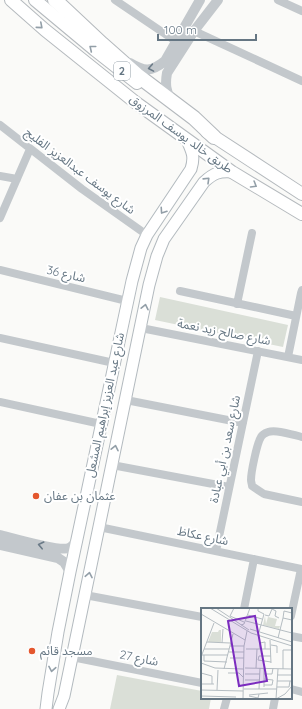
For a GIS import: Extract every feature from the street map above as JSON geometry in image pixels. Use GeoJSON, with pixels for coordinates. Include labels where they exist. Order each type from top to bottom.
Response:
{"type":"FeatureCollection","features":[{"type":"Feature","properties":{"kind":"highway"},"geometry":{"type":"LineString","coordinates":[[55,0],[137,75],[194,118],[214,136]]}},
{"type":"Feature","properties":{"kind":"main road","name":"طريق خالد يوسف المرزوق"},"geometry":{"type":"LineString","coordinates":[[11,0],[104,78],[187,140],[232,172],[302,214]]}},
{"type":"Feature","properties":{"kind":"main road","name":"طريق خالد يوسف المرزوق"},"geometry":{"type":"LineString","coordinates":[[34,0],[143,87],[302,194]]}},
{"type":"Feature","properties":{"kind":"main road","name":"شارع عبد العزيز إبراهيم المشعل"},"geometry":{"type":"LineString","coordinates":[[46,709],[58,632],[127,301],[141,248],[147,235],[191,169],[194,158],[193,152],[187,140]]}},
{"type":"Feature","properties":{"kind":"main road","name":"شارع عبد العزيز إبراهيم المشعل"},"geometry":{"type":"LineString","coordinates":[[59,709],[64,696],[77,636],[102,509],[154,267],[164,239],[204,182],[216,173],[223,171],[232,172]]}},
{"type":"Feature","properties":{"kind":"main road"},"geometry":{"type":"LineString","coordinates":[[177,189],[186,189],[192,200]]}},
{"type":"Feature","properties":{"kind":"main road"},"geometry":{"type":"LineString","coordinates":[[137,263],[144,269],[154,267]]}},
{"type":"Feature","properties":{"kind":"main road"},"geometry":{"type":"LineString","coordinates":[[132,281],[142,278],[149,285]]}},
{"type":"Feature","properties":{"kind":"main road"},"geometry":{"type":"LineString","coordinates":[[89,482],[94,489],[98,490],[106,487],[108,484]]}},
{"type":"Feature","properties":{"kind":"main road"},"geometry":{"type":"LineString","coordinates":[[84,506],[86,501],[95,498],[102,505],[102,509]]}},
{"type":"Feature","properties":{"kind":"main road"},"geometry":{"type":"LineString","coordinates":[[62,612],[67,618],[71,619],[75,619],[81,614]]}},
{"type":"Feature","properties":{"kind":"main road"},"geometry":{"type":"LineString","coordinates":[[58,632],[65,628],[69,628],[77,636]]}},
{"type":"Feature","properties":{"kind":"main road"},"geometry":{"type":"LineString","coordinates":[[48,693],[49,696],[55,700],[58,700],[64,696]]}},
{"type":"Feature","properties":{"kind":"street"},"geometry":{"type":"LineString","coordinates":[[115,0],[176,42]]}},
{"type":"Feature","properties":{"kind":"street"},"geometry":{"type":"LineString","coordinates":[[102,44],[141,69],[150,70],[165,61],[200,0]]}},
{"type":"Feature","properties":{"kind":"street"},"geometry":{"type":"LineString","coordinates":[[207,0],[210,2],[217,0]]}},
{"type":"Feature","properties":{"kind":"street"},"geometry":{"type":"LineString","coordinates":[[172,102],[166,87],[165,81],[167,73],[194,31],[217,0]]}},
{"type":"Feature","properties":{"kind":"street"},"geometry":{"type":"LineString","coordinates":[[278,0],[302,11]]}},
{"type":"Feature","properties":{"kind":"street"},"geometry":{"type":"LineString","coordinates":[[194,31],[302,81]]}},
{"type":"Feature","properties":{"kind":"street","name":"شارع يوسف عبدالعزيز الفليج"},"geometry":{"type":"LineString","coordinates":[[0,125],[82,189],[147,235]]}},
{"type":"Feature","properties":{"kind":"street"},"geometry":{"type":"LineString","coordinates":[[0,218],[30,149]]}},
{"type":"Feature","properties":{"kind":"street"},"geometry":{"type":"LineString","coordinates":[[0,176],[17,179]]}},
{"type":"Feature","properties":{"kind":"street"},"geometry":{"type":"LineString","coordinates":[[237,304],[252,234]]}},
{"type":"Feature","properties":{"kind":"street","name":"شارع 36"},"geometry":{"type":"LineString","coordinates":[[0,270],[127,301]]}},
{"type":"Feature","properties":{"kind":"street"},"geometry":{"type":"LineString","coordinates":[[288,357],[302,290]]}},
{"type":"Feature","properties":{"kind":"street"},"geometry":{"type":"LineString","coordinates":[[180,291],[296,316]]}},
{"type":"Feature","properties":{"kind":"street","name":"شارع صالح زيد نعمة"},"geometry":{"type":"LineString","coordinates":[[141,328],[302,360]]}},
{"type":"Feature","properties":{"kind":"street"},"geometry":{"type":"LineString","coordinates":[[0,338],[114,363]]}},
{"type":"Feature","properties":{"kind":"street","name":"شارع سعد بن أبي عبادة"},"geometry":{"type":"LineString","coordinates":[[216,552],[258,351]]}},
{"type":"Feature","properties":{"kind":"street"},"geometry":{"type":"LineString","coordinates":[[126,400],[243,423]]}},
{"type":"Feature","properties":{"kind":"street"},"geometry":{"type":"LineString","coordinates":[[0,402],[101,424]]}},
{"type":"Feature","properties":{"kind":"street"},"geometry":{"type":"LineString","coordinates":[[302,437],[269,431],[264,434],[260,438],[258,444],[251,474],[252,486],[264,494],[302,502]]}},
{"type":"Feature","properties":{"kind":"street"},"geometry":{"type":"LineString","coordinates":[[112,465],[229,487]]}},
{"type":"Feature","properties":{"kind":"street","name":"شارع عكاظ"},"geometry":{"type":"LineString","coordinates":[[99,527],[301,569]]}},
{"type":"Feature","properties":{"kind":"street"},"geometry":{"type":"LineString","coordinates":[[0,535],[52,548],[63,549],[70,548],[77,541]]}},
{"type":"Feature","properties":{"kind":"street"},"geometry":{"type":"LineString","coordinates":[[0,545],[58,558],[64,562],[70,572]]}},
{"type":"Feature","properties":{"kind":"street"},"geometry":{"type":"LineString","coordinates":[[244,608],[254,559]]}},
{"type":"Feature","properties":{"kind":"street"},"geometry":{"type":"LineString","coordinates":[[292,611],[301,569]]}},
{"type":"Feature","properties":{"kind":"street"},"geometry":{"type":"LineString","coordinates":[[85,595],[201,616]]}},
{"type":"Feature","properties":{"kind":"street"},"geometry":{"type":"LineString","coordinates":[[292,636],[302,638]]}},
{"type":"Feature","properties":{"kind":"street","name":"شارع 27"},"geometry":{"type":"LineString","coordinates":[[72,658],[201,683]]}},
{"type":"Feature","properties":{"kind":"street"},"geometry":{"type":"LineString","coordinates":[[292,690],[302,692]]}},
{"type":"Feature","properties":{"kind":"street"},"geometry":{"type":"LineString","coordinates":[[224,709],[226,699]]}},
{"type":"Feature","properties":{"kind":"street"},"geometry":{"type":"LineString","coordinates":[[273,709],[275,699]]}},
{"type":"Feature","properties":{"kind":"shaded area"},"geometry":{"type":"Polygon","coordinates":[[[160,297],[288,325],[283,347],[155,320],[160,297]]]}},
{"type":"Feature","properties":{"kind":"shaded area"},"geometry":{"type":"Polygon","coordinates":[[[117,675],[201,691],[201,699],[211,699],[209,709],[110,709],[117,675]]]}},
{"type":"Feature","properties":{"kind":"place","name":"عثمان بن عفان"},"geometry":{"type":"Point","coordinates":[36,496]}},
{"type":"Feature","properties":{"kind":"place","name":"مسجد قائم"},"geometry":{"type":"Point","coordinates":[32,651]}}]}
